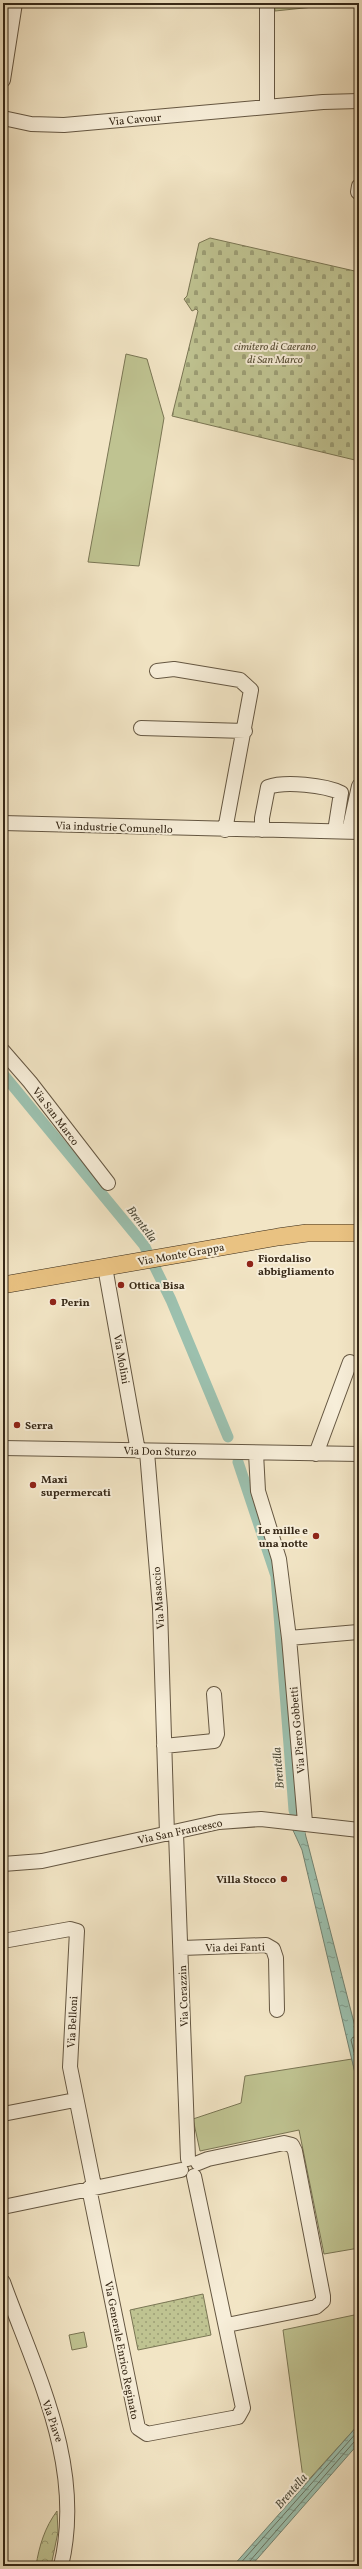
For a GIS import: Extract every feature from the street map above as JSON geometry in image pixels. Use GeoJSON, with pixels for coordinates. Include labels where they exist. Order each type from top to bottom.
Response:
{"type":"FeatureCollection","features":[{"type":"Feature","properties":{"kind":"main road","name":"Via Monte Grappa"},"geometry":{"type":"LineString","coordinates":[[3,1285],[300,1234],[359,1233]]}},
{"type":"Feature","properties":{"kind":"street"},"geometry":{"type":"LineString","coordinates":[[3,80],[15,3]]}},
{"type":"Feature","properties":{"kind":"street"},"geometry":{"type":"LineString","coordinates":[[267,3],[267,107]]}},
{"type":"Feature","properties":{"kind":"street","name":"Via Cavour"},"geometry":{"type":"LineString","coordinates":[[3,118],[31,124],[64,125],[323,102],[359,102]]}},
{"type":"Feature","properties":{"kind":"street"},"geometry":{"type":"LineString","coordinates":[[157,672],[174,669],[240,680],[251,690],[225,830]]}},
{"type":"Feature","properties":{"kind":"street"},"geometry":{"type":"LineString","coordinates":[[141,728],[244,731]]}},
{"type":"Feature","properties":{"kind":"street"},"geometry":{"type":"LineString","coordinates":[[262,830],[268,788],[278,784],[333,789],[341,793],[348,831]]}},
{"type":"Feature","properties":{"kind":"street"},"geometry":{"type":"LineString","coordinates":[[348,831],[356,809],[359,786]]}},
{"type":"Feature","properties":{"kind":"street","name":"Via industrie Comunello"},"geometry":{"type":"LineString","coordinates":[[3,823],[225,830],[348,831]]}},
{"type":"Feature","properties":{"kind":"street","name":"Via San Marco"},"geometry":{"type":"LineString","coordinates":[[3,1051],[30,1082],[108,1183]]}},
{"type":"Feature","properties":{"kind":"street","name":"Via Molini"},"geometry":{"type":"LineString","coordinates":[[105,1267],[143,1451]]}},
{"type":"Feature","properties":{"kind":"street"},"geometry":{"type":"LineString","coordinates":[[316,1454],[350,1362]]}},
{"type":"Feature","properties":{"kind":"street","name":"Via Don Sturzo"},"geometry":{"type":"LineString","coordinates":[[3,1448],[359,1454]]}},
{"type":"Feature","properties":{"kind":"street","name":"Via Masaccio"},"geometry":{"type":"LineString","coordinates":[[143,1451],[160,1608],[164,1746],[171,1834]]}},
{"type":"Feature","properties":{"kind":"street","name":"Via Piero Gobbetti"},"geometry":{"type":"LineString","coordinates":[[256,1453],[258,1491],[279,1559],[289,1638],[304,1822]]}},
{"type":"Feature","properties":{"kind":"street"},"geometry":{"type":"LineString","coordinates":[[289,1638],[358,1632]]}},
{"type":"Feature","properties":{"kind":"street"},"geometry":{"type":"LineString","coordinates":[[164,1746],[214,1741],[217,1734],[214,1694]]}},
{"type":"Feature","properties":{"kind":"street","name":"Via San Francesco"},"geometry":{"type":"LineString","coordinates":[[3,1864],[42,1861],[171,1834],[219,1822],[261,1819],[304,1822],[359,1830]]}},
{"type":"Feature","properties":{"kind":"street","name":"Via Corazzin"},"geometry":{"type":"LineString","coordinates":[[171,1834],[182,1948],[190,2167]]}},
{"type":"Feature","properties":{"kind":"street","name":"Via Belloni"},"geometry":{"type":"LineString","coordinates":[[3,1941],[70,1929],[75,1929],[78,1934],[70,2068],[92,2187]]}},
{"type":"Feature","properties":{"kind":"street","name":"Via dei Fanti"},"geometry":{"type":"LineString","coordinates":[[182,1948],[266,1945],[273,1949],[276,1958],[277,2010]]}},
{"type":"Feature","properties":{"kind":"street"},"geometry":{"type":"LineString","coordinates":[[3,2114],[75,2100]]}},
{"type":"Feature","properties":{"kind":"street"},"geometry":{"type":"LineString","coordinates":[[3,2207],[190,2167],[208,2159],[284,2143],[292,2145],[295,2151],[324,2296],[323,2301],[316,2307],[227,2325]]}},
{"type":"Feature","properties":{"kind":"street","name":"Via Generale Enrico Reginato"},"geometry":{"type":"LineString","coordinates":[[92,2187],[138,2428],[147,2434],[238,2417],[243,2408],[227,2325],[190,2167]]}},
{"type":"Feature","properties":{"kind":"street","name":"Via Piave"},"geometry":{"type":"LineString","coordinates":[[3,2282],[60,2440],[68,2488],[67,2525],[61,2566]]}},
{"type":"Feature","properties":{"kind":"green space"},"geometry":{"type":"Polygon","coordinates":[[[274,3],[352,3],[275,11],[274,3]]]}},
{"type":"Feature","properties":{"kind":"green space","name":"cimitero di Caerano di San Marco"},"geometry":{"type":"Polygon","coordinates":[[[210,238],[359,272],[359,461],[172,416],[198,311],[196,309],[192,311],[184,299],[187,296],[199,243],[210,238]]]}},
{"type":"Feature","properties":{"kind":"green space"},"geometry":{"type":"Polygon","coordinates":[[[126,354],[147,359],[164,418],[139,566],[88,562],[126,354]]]}},
{"type":"Feature","properties":{"kind":"green space"},"geometry":{"type":"Polygon","coordinates":[[[352,2059],[359,2090],[359,2248],[324,2254],[299,2130],[200,2151],[193,2119],[241,2103],[245,2076],[352,2059]]]}},
{"type":"Feature","properties":{"kind":"green space"},"geometry":{"type":"Polygon","coordinates":[[[203,2294],[211,2335],[138,2350],[130,2310],[203,2294]]]}},
{"type":"Feature","properties":{"kind":"green space"},"geometry":{"type":"Polygon","coordinates":[[[359,2314],[359,2424],[304,2485],[283,2330],[359,2314]]]}},
{"type":"Feature","properties":{"kind":"green space"},"geometry":{"type":"Polygon","coordinates":[[[84,2332],[87,2347],[72,2350],[69,2335],[84,2332]]]}},
{"type":"Feature","properties":{"kind":"green space"},"geometry":{"type":"Polygon","coordinates":[[[57,2511],[58,2532],[51,2566],[36,2566],[43,2537],[57,2511]]]}},
{"type":"Feature","properties":{"kind":"water"},"geometry":{"type":"Polygon","coordinates":[[[292,1828],[304,1829],[359,2042],[359,2090],[302,1850],[292,1828]]]}},
{"type":"Feature","properties":{"kind":"water"},"geometry":{"type":"Polygon","coordinates":[[[359,2424],[359,2443],[251,2566],[233,2566],[359,2424]]]}},
{"type":"Feature","properties":{"kind":"waterway","name":"Brentella"},"geometry":{"type":"LineString","coordinates":[[3,1074],[144,1245],[171,1300],[228,1437]]}},
{"type":"Feature","properties":{"kind":"waterway","name":"Brentella"},"geometry":{"type":"LineString","coordinates":[[238,1462],[276,1576],[294,1810],[300,1831]]}},
{"type":"Feature","properties":{"kind":"place","name":"Fiordaliso abbigliamento"},"geometry":{"type":"Point","coordinates":[250,1264]}},
{"type":"Feature","properties":{"kind":"place","name":"Ottica Bisa"},"geometry":{"type":"Point","coordinates":[121,1285]}},
{"type":"Feature","properties":{"kind":"place","name":"Perin"},"geometry":{"type":"Point","coordinates":[53,1302]}},
{"type":"Feature","properties":{"kind":"place","name":"Serra"},"geometry":{"type":"Point","coordinates":[17,1425]}},
{"type":"Feature","properties":{"kind":"place","name":"Maxi supermercati"},"geometry":{"type":"Point","coordinates":[33,1485]}},
{"type":"Feature","properties":{"kind":"place","name":"Le mille e una notte"},"geometry":{"type":"Point","coordinates":[316,1536]}},
{"type":"Feature","properties":{"kind":"place","name":"Villa Stocco"},"geometry":{"type":"Point","coordinates":[284,1879]}}]}
